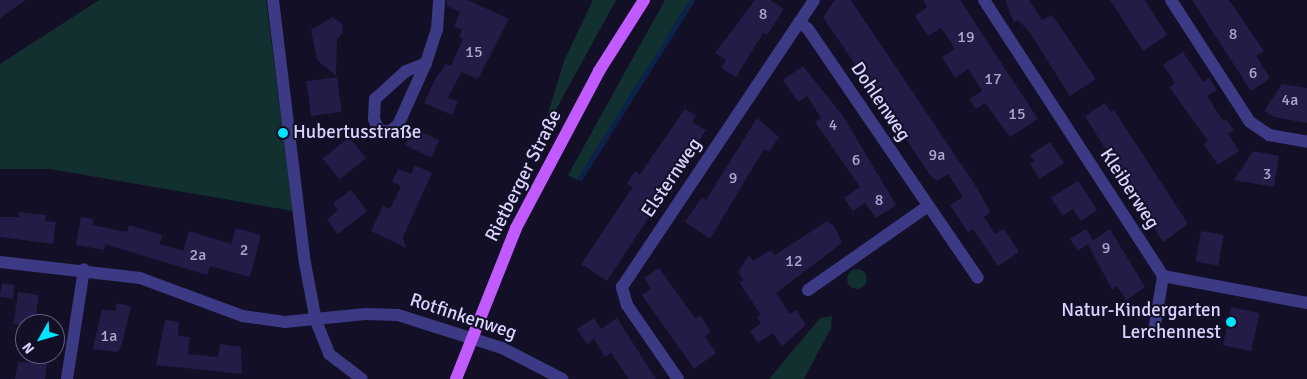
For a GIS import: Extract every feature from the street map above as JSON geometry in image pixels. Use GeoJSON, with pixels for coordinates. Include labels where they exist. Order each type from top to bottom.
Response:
{"type":"FeatureCollection","features":[{"type":"Feature","properties":{"kind":"main road","name":"Rietberger Straße"},"geometry":{"type":"LineString","coordinates":[[456,379],[521,219],[599,72],[644,0]]}},
{"type":"Feature","properties":{"kind":"street"},"geometry":{"type":"LineString","coordinates":[[273,0],[305,263],[316,321],[329,354],[362,379]]}},
{"type":"Feature","properties":{"kind":"street"},"geometry":{"type":"LineString","coordinates":[[426,63],[406,71],[375,99],[374,119],[379,130],[389,132],[398,124],[426,63],[437,30],[439,0]]}},
{"type":"Feature","properties":{"kind":"street","name":"Elsternweg"},"geometry":{"type":"LineString","coordinates":[[678,379],[628,305],[622,287],[814,0]]}},
{"type":"Feature","properties":{"kind":"street","name":"Kleiberweg"},"geometry":{"type":"LineString","coordinates":[[984,0],[1163,276]]}},
{"type":"Feature","properties":{"kind":"street"},"geometry":{"type":"LineString","coordinates":[[1170,0],[1250,122],[1269,135],[1307,142]]}},
{"type":"Feature","properties":{"kind":"street","name":"Dohlenweg"},"geometry":{"type":"LineString","coordinates":[[799,22],[808,29],[978,278]]}},
{"type":"Feature","properties":{"kind":"street"},"geometry":{"type":"LineString","coordinates":[[808,290],[928,206]]}},
{"type":"Feature","properties":{"kind":"street"},"geometry":{"type":"LineString","coordinates":[[0,262],[84,269],[140,278],[242,316],[285,322],[316,321]]}},
{"type":"Feature","properties":{"kind":"street"},"geometry":{"type":"LineString","coordinates":[[68,379],[84,269]]}},
{"type":"Feature","properties":{"kind":"street"},"geometry":{"type":"LineString","coordinates":[[1155,325],[1163,276],[1307,303]]}},
{"type":"Feature","properties":{"kind":"street","name":"Rotfinkenweg"},"geometry":{"type":"LineString","coordinates":[[316,321],[366,314],[426,321],[502,348],[562,379]]}},
{"type":"Feature","properties":{"kind":"green space"},"geometry":{"type":"Polygon","coordinates":[[[99,0],[266,0],[293,211],[50,169],[0,169],[0,64],[99,0]]]}},
{"type":"Feature","properties":{"kind":"green space"},"geometry":{"type":"Polygon","coordinates":[[[593,0],[616,0],[541,137],[564,61],[593,0]]]}},
{"type":"Feature","properties":{"kind":"green space"},"geometry":{"type":"Polygon","coordinates":[[[665,0],[691,0],[577,180],[568,175],[665,0]]]}},
{"type":"Feature","properties":{"kind":"green space"},"geometry":{"type":"Polygon","coordinates":[[[857,269],[864,272],[867,279],[864,286],[857,289],[850,286],[847,279],[850,272],[857,269]]]}},
{"type":"Feature","properties":{"kind":"green space"},"geometry":{"type":"Polygon","coordinates":[[[832,316],[831,328],[804,379],[769,379],[820,318],[832,316]]]}},
{"type":"Feature","properties":{"kind":"building"},"geometry":{"type":"Polygon","coordinates":[[[0,0],[26,0],[0,18],[0,0]]]}},
{"type":"Feature","properties":{"kind":"building"},"geometry":{"type":"Polygon","coordinates":[[[447,0],[468,0],[509,19],[478,79],[461,72],[448,98],[458,101],[452,115],[424,103],[436,78],[446,64],[451,66],[463,39],[459,37],[462,30],[454,26],[460,12],[447,6],[447,0]]]}},
{"type":"Feature","properties":{"kind":"building"},"geometry":{"type":"Polygon","coordinates":[[[755,0],[770,0],[784,9],[767,35],[763,33],[736,77],[721,68],[726,60],[715,53],[755,0]]]}},
{"type":"Feature","properties":{"kind":"building"},"geometry":{"type":"Polygon","coordinates":[[[835,0],[851,0],[977,188],[990,212],[984,217],[995,234],[1004,229],[1019,252],[998,266],[973,229],[968,232],[950,205],[963,197],[948,174],[937,181],[930,175],[823,17],[835,0]]]}},
{"type":"Feature","properties":{"kind":"building"},"geometry":{"type":"Polygon","coordinates":[[[923,0],[960,0],[1038,119],[1010,137],[985,103],[976,109],[969,99],[982,91],[968,69],[955,78],[942,57],[955,49],[948,38],[941,28],[928,36],[915,16],[927,7],[923,0]]]}},
{"type":"Feature","properties":{"kind":"building"},"geometry":{"type":"Polygon","coordinates":[[[1005,0],[1029,0],[1042,20],[1052,15],[1096,79],[1070,96],[1028,30],[1018,20],[1014,23],[1005,0]]]}},
{"type":"Feature","properties":{"kind":"building"},"geometry":{"type":"Polygon","coordinates":[[[1110,0],[1145,0],[1167,35],[1143,51],[1110,0]]]}},
{"type":"Feature","properties":{"kind":"building"},"geometry":{"type":"Polygon","coordinates":[[[1192,0],[1229,0],[1264,51],[1256,56],[1270,78],[1251,91],[1192,0]]]}},
{"type":"Feature","properties":{"kind":"building"},"geometry":{"type":"Polygon","coordinates":[[[333,17],[342,24],[343,32],[337,39],[336,76],[317,60],[311,30],[333,17]]]}},
{"type":"Feature","properties":{"kind":"building"},"geometry":{"type":"Polygon","coordinates":[[[1183,52],[1203,82],[1209,78],[1217,90],[1207,96],[1223,121],[1226,119],[1234,130],[1228,134],[1239,151],[1218,165],[1203,144],[1208,141],[1169,87],[1175,83],[1163,65],[1183,52]]]}},
{"type":"Feature","properties":{"kind":"building"},"geometry":{"type":"Polygon","coordinates":[[[803,66],[843,116],[896,205],[876,218],[865,203],[853,211],[844,198],[860,187],[815,122],[821,118],[807,96],[798,102],[783,80],[803,66]]]}},
{"type":"Feature","properties":{"kind":"building"},"geometry":{"type":"Polygon","coordinates":[[[337,77],[342,112],[311,116],[306,81],[337,77]]]}},
{"type":"Feature","properties":{"kind":"building"},"geometry":{"type":"Polygon","coordinates":[[[1282,84],[1307,88],[1307,123],[1274,117],[1264,111],[1282,84]]]}},
{"type":"Feature","properties":{"kind":"building"},"geometry":{"type":"Polygon","coordinates":[[[1105,103],[1111,112],[1114,110],[1188,224],[1163,242],[1085,116],[1105,103]]]}},
{"type":"Feature","properties":{"kind":"building"},"geometry":{"type":"Polygon","coordinates":[[[685,109],[696,116],[692,122],[706,130],[607,281],[581,264],[633,187],[627,184],[635,171],[640,174],[685,109]]]}},
{"type":"Feature","properties":{"kind":"building"},"geometry":{"type":"Polygon","coordinates":[[[757,118],[779,137],[769,152],[764,149],[710,239],[685,222],[702,197],[706,200],[757,118]]]}},
{"type":"Feature","properties":{"kind":"building"},"geometry":{"type":"Polygon","coordinates":[[[413,128],[439,140],[431,157],[405,145],[413,128]]]}},
{"type":"Feature","properties":{"kind":"building"},"geometry":{"type":"Polygon","coordinates":[[[349,137],[366,158],[340,179],[323,158],[349,137]]]}},
{"type":"Feature","properties":{"kind":"building"},"geometry":{"type":"Polygon","coordinates":[[[1050,142],[1064,163],[1040,179],[1030,164],[1034,161],[1030,155],[1050,142]]]}},
{"type":"Feature","properties":{"kind":"building"},"geometry":{"type":"Polygon","coordinates":[[[1253,151],[1279,156],[1274,187],[1234,180],[1253,151]]]}},
{"type":"Feature","properties":{"kind":"building"},"geometry":{"type":"Polygon","coordinates":[[[415,165],[432,173],[403,237],[406,248],[371,231],[383,206],[390,209],[401,186],[392,182],[398,169],[411,174],[415,165]]]}},
{"type":"Feature","properties":{"kind":"building"},"geometry":{"type":"Polygon","coordinates":[[[1078,181],[1097,210],[1081,221],[1073,209],[1063,216],[1051,198],[1078,181]]]}},
{"type":"Feature","properties":{"kind":"building"},"geometry":{"type":"Polygon","coordinates":[[[351,190],[367,211],[338,234],[327,220],[338,210],[333,203],[351,190]]]}},
{"type":"Feature","properties":{"kind":"building"},"geometry":{"type":"Polygon","coordinates":[[[19,212],[46,215],[45,221],[56,222],[53,244],[0,237],[0,217],[19,217],[19,212]]]}},
{"type":"Feature","properties":{"kind":"building"},"geometry":{"type":"Polygon","coordinates":[[[81,217],[94,219],[92,225],[127,232],[129,225],[162,235],[160,244],[183,251],[189,231],[231,244],[236,228],[261,235],[250,277],[210,266],[207,275],[105,244],[104,250],[76,245],[81,217]]]}},
{"type":"Feature","properties":{"kind":"building"},"geometry":{"type":"Polygon","coordinates":[[[827,221],[834,226],[842,243],[776,293],[790,314],[796,310],[806,325],[782,346],[773,333],[758,343],[750,331],[761,323],[757,318],[761,315],[739,282],[743,280],[738,272],[749,255],[753,261],[771,250],[775,255],[827,221]]]}},
{"type":"Feature","properties":{"kind":"building"},"geometry":{"type":"Polygon","coordinates":[[[1086,229],[1093,240],[1110,229],[1145,287],[1126,300],[1117,286],[1112,290],[1088,244],[1078,251],[1070,239],[1086,229]]]}},
{"type":"Feature","properties":{"kind":"building"},"geometry":{"type":"Polygon","coordinates":[[[1201,231],[1224,235],[1218,266],[1196,262],[1201,231]]]}},
{"type":"Feature","properties":{"kind":"building"},"geometry":{"type":"Polygon","coordinates":[[[659,268],[695,318],[700,315],[711,332],[705,336],[716,353],[694,369],[642,295],[651,289],[644,278],[659,268]]]}},
{"type":"Feature","properties":{"kind":"building"},"geometry":{"type":"Polygon","coordinates":[[[2,283],[15,285],[13,299],[0,297],[2,283]]]}},
{"type":"Feature","properties":{"kind":"building"},"geometry":{"type":"Polygon","coordinates":[[[18,292],[39,295],[36,314],[15,314],[15,324],[14,324],[18,292]]]}},
{"type":"Feature","properties":{"kind":"building"},"geometry":{"type":"Polygon","coordinates":[[[116,303],[131,306],[122,344],[118,352],[93,349],[102,309],[116,311],[116,303]]]}},
{"type":"Feature","properties":{"kind":"building"},"geometry":{"type":"Polygon","coordinates":[[[1231,307],[1259,313],[1251,351],[1223,345],[1231,307]]]}},
{"type":"Feature","properties":{"kind":"building"},"geometry":{"type":"Polygon","coordinates":[[[594,318],[601,329],[617,318],[656,379],[629,379],[611,353],[605,357],[594,339],[587,344],[577,329],[594,318]]]}},
{"type":"Feature","properties":{"kind":"building"},"geometry":{"type":"Polygon","coordinates":[[[165,320],[179,322],[178,336],[190,337],[188,354],[218,357],[220,344],[241,347],[242,374],[156,365],[165,320]]]}},
{"type":"Feature","properties":{"kind":"building"},"geometry":{"type":"Polygon","coordinates":[[[18,364],[47,364],[45,379],[15,379],[18,364]]]}},
{"type":"Feature","properties":{"kind":"waterway"},"geometry":{"type":"LineString","coordinates":[[580,178],[692,0]]}},
{"type":"Feature","properties":{"kind":"place","name":"Hubertusstraße"},"geometry":{"type":"Point","coordinates":[283,133]}},
{"type":"Feature","properties":{"kind":"place","name":"Natur-Kindergarten Lerchennest"},"geometry":{"type":"Point","coordinates":[1231,322]}}]}
